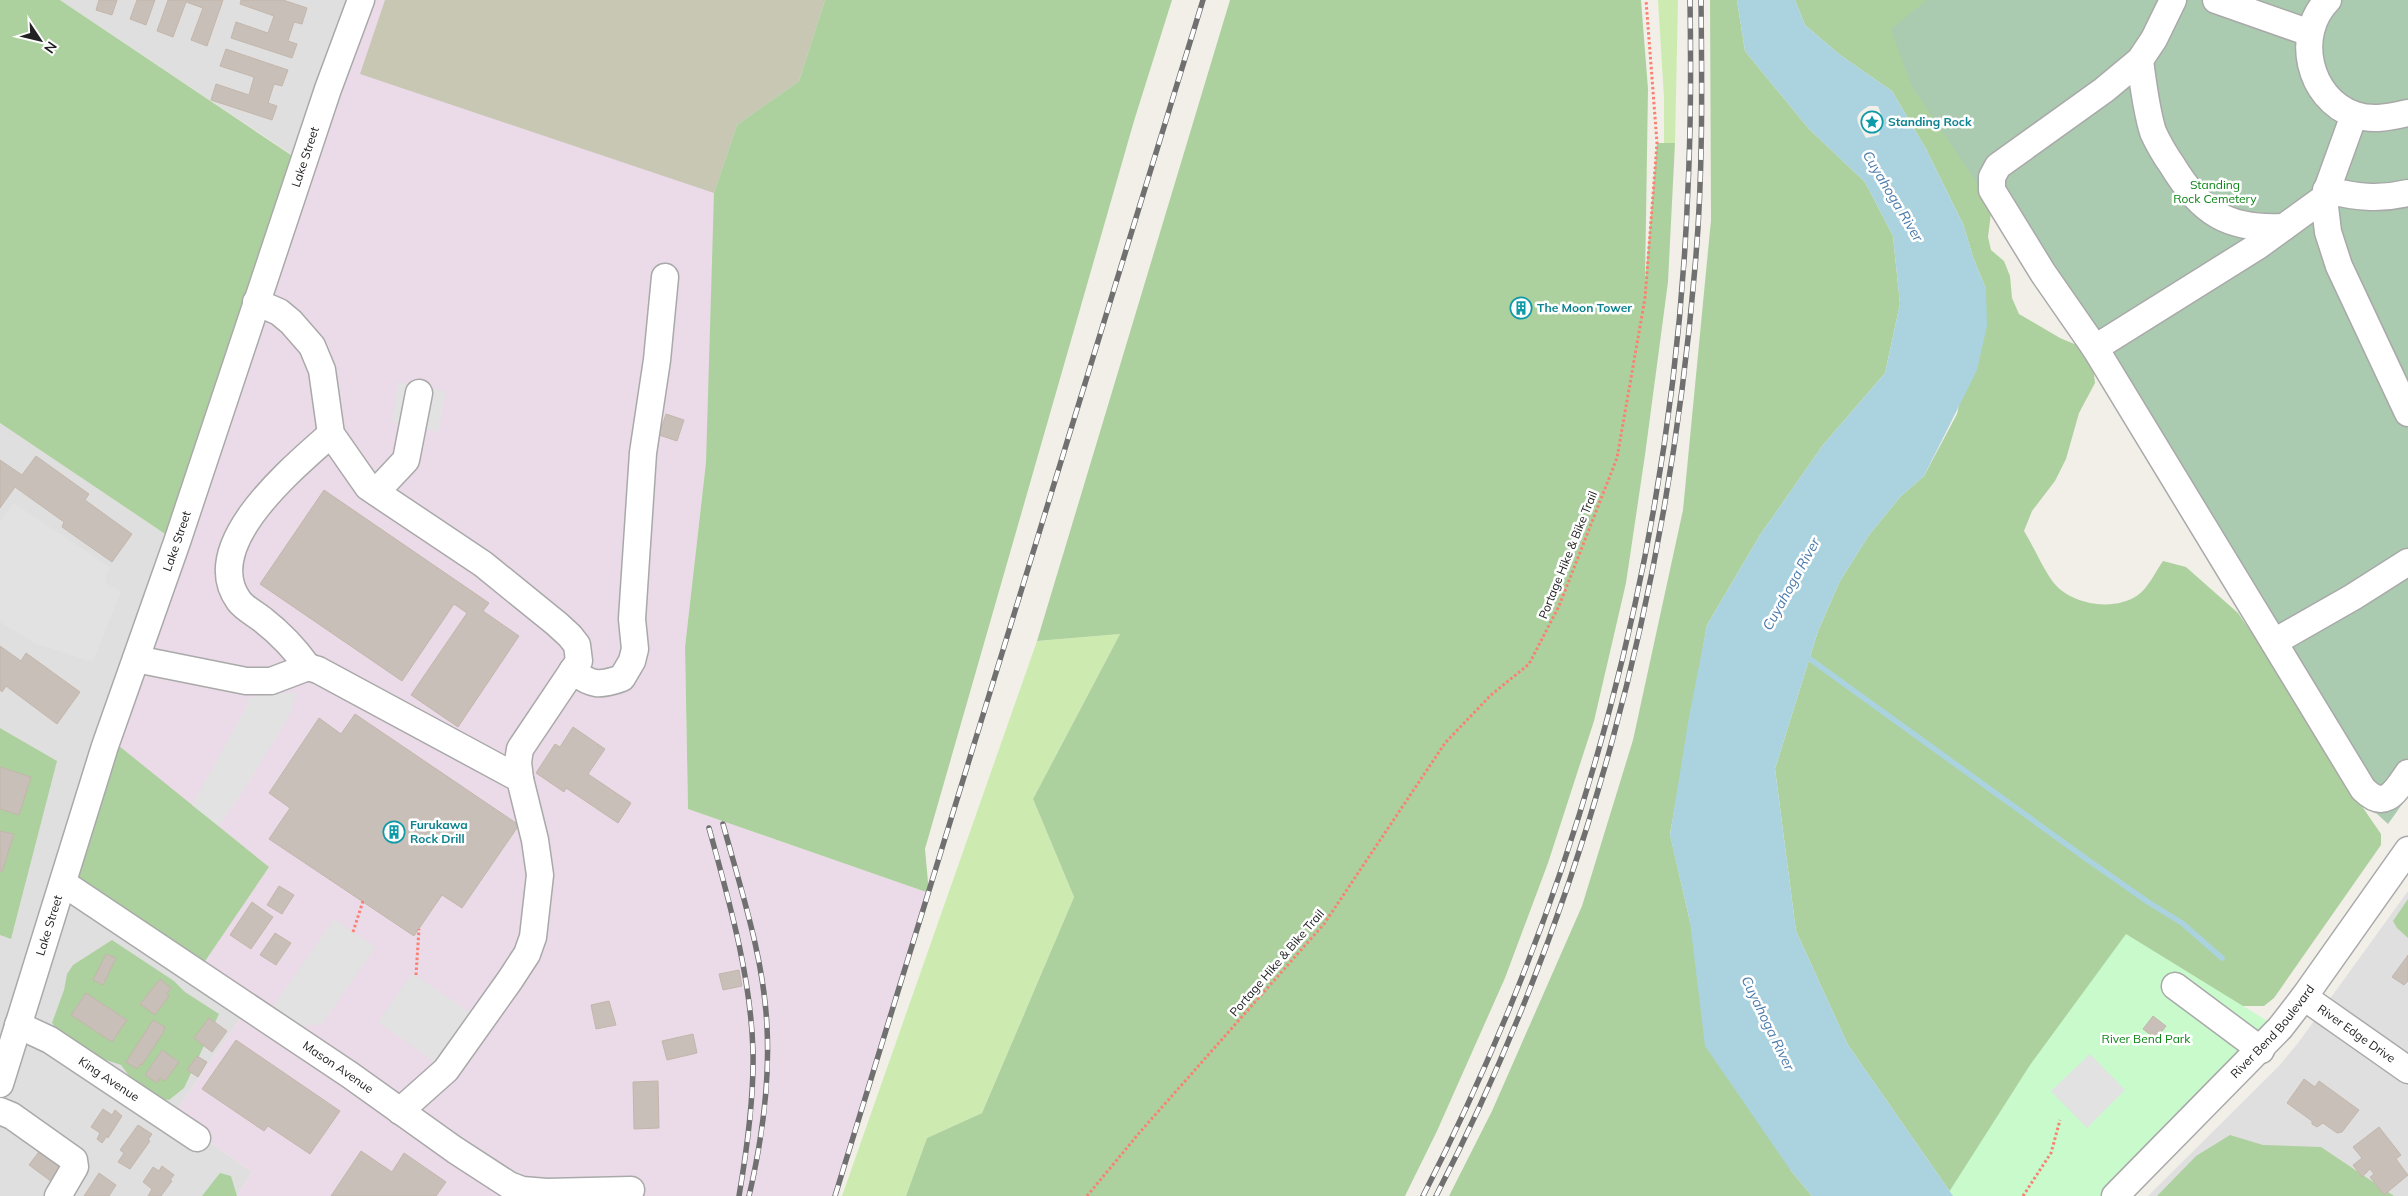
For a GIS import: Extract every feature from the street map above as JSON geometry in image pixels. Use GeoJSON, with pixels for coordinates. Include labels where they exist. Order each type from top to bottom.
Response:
{"type":"FeatureCollection","features":[{"type":"Feature","properties":{"kind":"street","name":"Lake Street"},"geometry":{"type":"LineString","coordinates":[[0,1084],[91,790],[177,542],[328,89],[361,0]]}},
{"type":"Feature","properties":{"kind":"street"},"geometry":{"type":"LineString","coordinates":[[2173,0],[2154,40],[2140,60],[2104,90],[1998,166],[1992,178],[1992,190],[2043,273],[2095,348],[2357,782],[2372,798],[2380,800],[2388,797],[2395,791],[2408,773]]}},
{"type":"Feature","properties":{"kind":"street"},"geometry":{"type":"LineString","coordinates":[[2328,0],[2321,8],[2310,33],[2309,58],[2317,82],[2333,102],[2354,115],[2382,119],[2408,113]]}},
{"type":"Feature","properties":{"kind":"street"},"geometry":{"type":"LineString","coordinates":[[2230,2],[2310,33]]}},
{"type":"Feature","properties":{"kind":"street"},"geometry":{"type":"LineString","coordinates":[[2140,60],[2145,96],[2154,132],[2185,187],[2205,208],[2230,222],[2259,228],[2284,227]]}},
{"type":"Feature","properties":{"kind":"street"},"geometry":{"type":"LineString","coordinates":[[2354,115],[2325,194],[2328,232],[2339,266],[2405,401]]}},
{"type":"Feature","properties":{"kind":"street"},"geometry":{"type":"LineString","coordinates":[[2095,348],[2258,246],[2325,194],[2360,198],[2388,198],[2408,193]]}},
{"type":"Feature","properties":{"kind":"street"},"geometry":{"type":"LineString","coordinates":[[572,671],[584,680],[603,685],[622,678],[632,661],[635,649],[632,620],[643,453],[657,360],[665,277]]}},
{"type":"Feature","properties":{"kind":"street"},"geometry":{"type":"LineString","coordinates":[[256,302],[278,312],[291,322],[312,346],[322,370],[331,434],[362,479],[376,492],[482,564],[570,636],[577,645],[579,660],[520,748],[518,762],[520,779],[535,840],[540,875],[534,937],[527,954],[510,980],[446,1070],[400,1111]]}},
{"type":"Feature","properties":{"kind":"street"},"geometry":{"type":"LineString","coordinates":[[376,492],[406,460],[419,393]]}},
{"type":"Feature","properties":{"kind":"street"},"geometry":{"type":"LineString","coordinates":[[308,667],[292,645],[241,603],[232,591],[230,560],[236,541],[248,518],[295,468],[331,434]]}},
{"type":"Feature","properties":{"kind":"street"},"geometry":{"type":"LineString","coordinates":[[2274,642],[2353,597],[2408,562]]}},
{"type":"Feature","properties":{"kind":"street"},"geometry":{"type":"LineString","coordinates":[[136,659],[246,681],[270,681],[308,667],[318,670],[520,779]]}},
{"type":"Feature","properties":{"kind":"street","name":"River Bend Boulevard"},"geometry":{"type":"LineString","coordinates":[[2115,1196],[2260,1050],[2304,997],[2408,850]]}},
{"type":"Feature","properties":{"kind":"street","name":"Mason Avenue"},"geometry":{"type":"LineString","coordinates":[[63,883],[509,1185],[522,1190],[631,1190]]}},
{"type":"Feature","properties":{"kind":"street"},"geometry":{"type":"LineString","coordinates":[[2175,986],[2260,1050]]}},
{"type":"Feature","properties":{"kind":"street","name":"River Edge Drive"},"geometry":{"type":"LineString","coordinates":[[2304,997],[2408,1070]]}},
{"type":"Feature","properties":{"kind":"street","name":"King Avenue"},"geometry":{"type":"LineString","coordinates":[[18,1025],[50,1040],[197,1138]]}},
{"type":"Feature","properties":{"kind":"street"},"geometry":{"type":"LineString","coordinates":[[0,1111],[12,1116],[74,1160],[74,1167],[58,1196]]}},
{"type":"Feature","properties":{"kind":"path","name":"Portage Hike & Bike Trail"},"geometry":{"type":"LineString","coordinates":[[1087,1196],[1140,1132],[1324,924],[1445,742],[1491,695],[1529,664],[1559,606],[1617,458],[1645,298],[1657,144],[1646,0]]}},
{"type":"Feature","properties":{"kind":"path"},"geometry":{"type":"LineString","coordinates":[[353,932],[363,902]]}},
{"type":"Feature","properties":{"kind":"path"},"geometry":{"type":"LineString","coordinates":[[416,975],[419,929]]}},
{"type":"Feature","properties":{"kind":"path"},"geometry":{"type":"LineString","coordinates":[[2023,1196],[2051,1154],[2060,1120]]}},
{"type":"Feature","properties":{"kind":"shaded area"},"geometry":{"type":"Polygon","coordinates":[[[60,0],[347,0],[347,3],[295,157],[60,0]]]}},
{"type":"Feature","properties":{"kind":"shaded area"},"geometry":{"type":"Polygon","coordinates":[[[361,0],[825,0],[799,81],[706,462],[685,647],[688,809],[929,893],[835,1196],[237,1196],[252,1172],[173,1116],[248,1007],[63,883],[361,0]]]}},
{"type":"Feature","properties":{"kind":"shaded area"},"geometry":{"type":"Polygon","coordinates":[[[385,0],[825,0],[799,81],[737,125],[714,193],[360,74],[385,0]]]}},
{"type":"Feature","properties":{"kind":"shaded area"},"geometry":{"type":"Polygon","coordinates":[[[398,382],[446,391],[438,432],[392,422],[398,382]]]}},
{"type":"Feature","properties":{"kind":"shaded area"},"geometry":{"type":"Polygon","coordinates":[[[0,423],[177,542],[248,1007],[173,1116],[252,1172],[237,1196],[0,1196],[0,768],[56,761],[0,728],[0,423]]]}},
{"type":"Feature","properties":{"kind":"shaded area"},"geometry":{"type":"Polygon","coordinates":[[[14,503],[110,567],[105,582],[121,592],[93,662],[34,643],[0,622],[0,522],[14,503]]]}},
{"type":"Feature","properties":{"kind":"shaded area"},"geometry":{"type":"Polygon","coordinates":[[[297,692],[289,716],[247,785],[219,826],[192,805],[248,704],[246,698],[297,692]]]}},
{"type":"Feature","properties":{"kind":"shaded area"},"geometry":{"type":"Polygon","coordinates":[[[2408,891],[2408,1196],[2148,1196],[2279,1066],[2298,1043],[2408,891]]]}},
{"type":"Feature","properties":{"kind":"shaded area"},"geometry":{"type":"Polygon","coordinates":[[[334,919],[376,947],[322,1024],[301,1026],[292,1036],[265,1018],[334,919]]]}},
{"type":"Feature","properties":{"kind":"shaded area"},"geometry":{"type":"Polygon","coordinates":[[[412,973],[481,1020],[446,1070],[378,1022],[412,973]]]}},
{"type":"Feature","properties":{"kind":"shaded area"},"geometry":{"type":"Polygon","coordinates":[[[2090,1054],[2125,1090],[2087,1128],[2051,1091],[2090,1054]]]}},
{"type":"Feature","properties":{"kind":"green space"},"geometry":{"type":"Polygon","coordinates":[[[0,0],[60,0],[303,163],[177,542],[0,423],[0,0]]]}},
{"type":"Feature","properties":{"kind":"green space"},"geometry":{"type":"Polygon","coordinates":[[[825,0],[1172,0],[1134,121],[925,849],[929,893],[688,809],[685,647],[706,462],[714,193],[737,125],[799,81],[825,0]]]}},
{"type":"Feature","properties":{"kind":"green space"},"geometry":{"type":"Polygon","coordinates":[[[1230,0],[1641,0],[1648,89],[1645,283],[1657,143],[1675,143],[1668,282],[1626,583],[1594,721],[1548,863],[1505,978],[1437,1131],[1405,1196],[906,1196],[927,1138],[982,1113],[1074,897],[1033,799],[1120,634],[1037,641],[1230,0]]]}},
{"type":"Feature","properties":{"kind":"green space"},"geometry":{"type":"Polygon","coordinates":[[[1658,0],[1678,0],[1675,143],[1664,143],[1664,98],[1658,0]]]}},
{"type":"Feature","properties":{"kind":"green space"},"geometry":{"type":"Polygon","coordinates":[[[1710,0],[1737,0],[1745,51],[1809,129],[1865,182],[1893,236],[1900,304],[1885,373],[1823,445],[1760,535],[1707,625],[1670,834],[1690,922],[1791,1171],[1812,1196],[1449,1196],[1492,1111],[1582,906],[1633,740],[1683,510],[1711,220],[1710,0]]]}},
{"type":"Feature","properties":{"kind":"green space"},"geometry":{"type":"Polygon","coordinates":[[[1795,0],[1950,0],[1937,119],[1951,142],[1970,162],[1991,213],[1988,237],[1991,250],[2004,261],[2010,276],[2012,298],[2019,314],[2060,338],[2084,348],[2092,358],[2095,383],[2079,413],[2066,459],[2055,481],[2032,511],[2024,531],[2053,582],[2070,596],[2093,604],[2117,603],[2138,595],[2148,584],[2163,561],[2186,567],[2238,613],[2269,658],[2381,834],[2381,845],[2274,998],[2264,1006],[2236,1006],[1953,1196],[1848,1045],[1796,931],[1775,769],[1818,631],[1840,581],[1869,535],[1900,497],[1924,476],[1957,414],[1986,289],[1973,257],[1963,224],[1926,149],[1892,91],[1840,55],[1805,25],[1795,0]]]}},
{"type":"Feature","properties":{"kind":"green space","name":"Standing Rock Cemetery"},"geometry":{"type":"Polygon","coordinates":[[[1927,0],[2408,0],[2408,796],[2388,824],[2363,801],[1991,204],[1911,85],[1891,29],[1927,0]]]}},
{"type":"Feature","properties":{"kind":"green space"},"geometry":{"type":"Polygon","coordinates":[[[1120,634],[1033,799],[1074,897],[982,1113],[927,1138],[906,1196],[842,1196],[1037,641],[1120,634]]]}},
{"type":"Feature","properties":{"kind":"green space"},"geometry":{"type":"Polygon","coordinates":[[[0,728],[57,761],[11,939],[0,935],[0,728]]]}},
{"type":"Feature","properties":{"kind":"green space"},"geometry":{"type":"Polygon","coordinates":[[[108,737],[269,867],[197,973],[63,883],[108,737]]]}},
{"type":"Feature","properties":{"kind":"green space"},"geometry":{"type":"Polygon","coordinates":[[[2408,899],[2408,938],[2397,928],[2393,921],[2408,899]]]}},
{"type":"Feature","properties":{"kind":"green space","name":"River Bend Park"},"geometry":{"type":"Polygon","coordinates":[[[2126,934],[2269,1022],[2242,1053],[2100,1196],[1953,1196],[1949,1192],[2030,1065],[2126,934]]]}},
{"type":"Feature","properties":{"kind":"green space"},"geometry":{"type":"Polygon","coordinates":[[[112,940],[174,981],[185,992],[219,1014],[184,1088],[169,1100],[145,1097],[121,1065],[73,1049],[52,1023],[64,990],[67,974],[73,965],[112,940]]]}},
{"type":"Feature","properties":{"kind":"green space"},"geometry":{"type":"Polygon","coordinates":[[[2230,1135],[2263,1145],[2321,1147],[2394,1196],[2157,1196],[2196,1156],[2230,1135]]]}},
{"type":"Feature","properties":{"kind":"green space"},"geometry":{"type":"Polygon","coordinates":[[[220,1173],[231,1176],[237,1196],[202,1196],[220,1173]]]}},
{"type":"Feature","properties":{"kind":"water","name":"Cuyahoga River"},"geometry":{"type":"Polygon","coordinates":[[[1737,0],[1795,0],[1805,25],[1840,55],[1892,91],[1926,149],[1963,224],[1973,257],[1986,289],[1987,326],[1977,370],[1924,476],[1900,497],[1869,535],[1840,581],[1818,631],[1775,769],[1796,931],[1848,1045],[1953,1196],[1812,1196],[1791,1171],[1705,1046],[1690,922],[1670,835],[1689,717],[1707,625],[1760,535],[1823,445],[1885,373],[1900,304],[1893,236],[1865,182],[1809,129],[1745,51],[1737,0]],[[1869,106],[1858,116],[1858,123],[1866,138],[1879,135],[1883,119],[1878,106],[1869,106]]]}},
{"type":"Feature","properties":{"kind":"building"},"geometry":{"type":"Polygon","coordinates":[[[99,0],[117,0],[112,15],[96,10],[99,0]]]}},
{"type":"Feature","properties":{"kind":"building"},"geometry":{"type":"Polygon","coordinates":[[[137,0],[155,0],[146,25],[130,19],[137,0]]]}},
{"type":"Feature","properties":{"kind":"building"},"geometry":{"type":"Polygon","coordinates":[[[168,0],[223,0],[207,46],[191,40],[203,8],[186,2],[173,37],[157,31],[168,0]]]}},
{"type":"Feature","properties":{"kind":"building"},"geometry":{"type":"Polygon","coordinates":[[[241,0],[283,0],[307,8],[302,24],[294,22],[288,41],[297,44],[292,58],[231,38],[236,22],[268,33],[274,16],[240,4],[241,0]]]}},
{"type":"Feature","properties":{"kind":"building"},"geometry":{"type":"Polygon","coordinates":[[[226,49],[288,70],[282,86],[274,84],[268,103],[277,106],[272,120],[211,100],[216,84],[249,95],[254,77],[220,66],[226,49]]]}},
{"type":"Feature","properties":{"kind":"building","name":"The Moon Tower"},"geometry":{"type":"Polygon","coordinates":[[[1521,297],[1528,300],[1531,307],[1528,314],[1521,317],[1514,314],[1511,307],[1514,300],[1521,297]]]}},
{"type":"Feature","properties":{"kind":"building"},"geometry":{"type":"Polygon","coordinates":[[[666,414],[684,420],[677,441],[659,435],[666,414]]]}},
{"type":"Feature","properties":{"kind":"building"},"geometry":{"type":"Polygon","coordinates":[[[36,456],[89,494],[85,500],[132,534],[112,562],[62,527],[64,522],[15,487],[0,508],[0,460],[22,475],[36,456]]]}},
{"type":"Feature","properties":{"kind":"building"},"geometry":{"type":"Polygon","coordinates":[[[324,490],[489,603],[483,611],[519,636],[458,727],[411,695],[467,613],[454,604],[402,681],[260,584],[324,490]]]}},
{"type":"Feature","properties":{"kind":"building"},"geometry":{"type":"Polygon","coordinates":[[[0,646],[21,661],[26,653],[80,692],[57,724],[6,686],[2,692],[0,690],[0,646]]]}},
{"type":"Feature","properties":{"kind":"building","name":"Furukawa Rock Drill"},"geometry":{"type":"Polygon","coordinates":[[[355,714],[519,825],[462,908],[442,895],[414,936],[269,839],[290,808],[269,793],[319,718],[341,734],[355,714]]]}},
{"type":"Feature","properties":{"kind":"building"},"geometry":{"type":"Polygon","coordinates":[[[573,727],[605,749],[588,774],[631,803],[618,823],[566,788],[564,792],[536,773],[555,744],[560,747],[573,727]]]}},
{"type":"Feature","properties":{"kind":"building"},"geometry":{"type":"Polygon","coordinates":[[[0,767],[31,777],[19,815],[0,809],[0,767]]]}},
{"type":"Feature","properties":{"kind":"building"},"geometry":{"type":"Polygon","coordinates":[[[0,831],[14,834],[2,872],[0,871],[0,831]]]}},
{"type":"Feature","properties":{"kind":"building"},"geometry":{"type":"Polygon","coordinates":[[[279,886],[294,895],[282,914],[267,905],[279,886]]]}},
{"type":"Feature","properties":{"kind":"building"},"geometry":{"type":"Polygon","coordinates":[[[252,902],[273,917],[251,949],[230,935],[252,902]]]}},
{"type":"Feature","properties":{"kind":"building"},"geometry":{"type":"Polygon","coordinates":[[[275,933],[291,943],[276,965],[260,955],[275,933]]]}},
{"type":"Feature","properties":{"kind":"building"},"geometry":{"type":"Polygon","coordinates":[[[106,954],[116,958],[103,985],[93,980],[106,954]]]}},
{"type":"Feature","properties":{"kind":"building"},"geometry":{"type":"Polygon","coordinates":[[[2408,955],[2408,981],[2404,985],[2392,977],[2408,955]]]}},
{"type":"Feature","properties":{"kind":"building"},"geometry":{"type":"Polygon","coordinates":[[[739,970],[742,986],[723,990],[719,974],[739,970]]]}},
{"type":"Feature","properties":{"kind":"building"},"geometry":{"type":"Polygon","coordinates":[[[160,979],[171,988],[167,994],[169,996],[155,1015],[140,1004],[160,979]]]}},
{"type":"Feature","properties":{"kind":"building"},"geometry":{"type":"Polygon","coordinates":[[[86,993],[127,1020],[112,1042],[71,1015],[86,993]]]}},
{"type":"Feature","properties":{"kind":"building"},"geometry":{"type":"Polygon","coordinates":[[[609,1001],[616,1025],[596,1029],[591,1005],[609,1001]]]}},
{"type":"Feature","properties":{"kind":"building"},"geometry":{"type":"Polygon","coordinates":[[[2153,1016],[2166,1026],[2156,1039],[2143,1029],[2153,1016]]]}},
{"type":"Feature","properties":{"kind":"building"},"geometry":{"type":"Polygon","coordinates":[[[209,1018],[227,1031],[212,1052],[194,1038],[209,1018]]]}},
{"type":"Feature","properties":{"kind":"building"},"geometry":{"type":"Polygon","coordinates":[[[153,1020],[165,1027],[142,1065],[140,1064],[137,1069],[126,1062],[153,1020]]]}},
{"type":"Feature","properties":{"kind":"building"},"geometry":{"type":"Polygon","coordinates":[[[693,1034],[697,1053],[667,1060],[662,1041],[693,1034]]]}},
{"type":"Feature","properties":{"kind":"building"},"geometry":{"type":"Polygon","coordinates":[[[236,1040],[340,1111],[310,1154],[268,1126],[264,1131],[202,1089],[236,1040]]]}},
{"type":"Feature","properties":{"kind":"building"},"geometry":{"type":"Polygon","coordinates":[[[162,1050],[179,1062],[165,1081],[160,1078],[157,1083],[145,1075],[162,1050]]]}},
{"type":"Feature","properties":{"kind":"building"},"geometry":{"type":"Polygon","coordinates":[[[197,1056],[207,1062],[198,1077],[187,1070],[197,1056]]]}},
{"type":"Feature","properties":{"kind":"building"},"geometry":{"type":"Polygon","coordinates":[[[2304,1079],[2315,1087],[2319,1081],[2359,1110],[2342,1132],[2337,1133],[2323,1123],[2317,1127],[2312,1124],[2312,1121],[2287,1103],[2304,1079]]]}},
{"type":"Feature","properties":{"kind":"building"},"geometry":{"type":"Polygon","coordinates":[[[658,1081],[659,1128],[634,1129],[633,1082],[658,1081]]]}},
{"type":"Feature","properties":{"kind":"building"},"geometry":{"type":"Polygon","coordinates":[[[103,1109],[112,1115],[115,1110],[122,1116],[108,1138],[107,1136],[102,1143],[97,1139],[100,1133],[91,1127],[103,1109]]]}},
{"type":"Feature","properties":{"kind":"building"},"geometry":{"type":"Polygon","coordinates":[[[138,1125],[152,1134],[148,1140],[150,1141],[130,1169],[118,1162],[124,1153],[120,1150],[138,1125]]]}},
{"type":"Feature","properties":{"kind":"building"},"geometry":{"type":"Polygon","coordinates":[[[2379,1127],[2401,1155],[2396,1159],[2408,1175],[2384,1195],[2370,1177],[2374,1174],[2370,1169],[2362,1177],[2353,1165],[2362,1158],[2353,1147],[2379,1127]]]}},
{"type":"Feature","properties":{"kind":"building"},"geometry":{"type":"Polygon","coordinates":[[[44,1145],[70,1164],[52,1182],[29,1165],[44,1145]]]}},
{"type":"Feature","properties":{"kind":"building"},"geometry":{"type":"Polygon","coordinates":[[[361,1151],[392,1172],[404,1153],[446,1182],[436,1196],[331,1196],[361,1151]]]}},
{"type":"Feature","properties":{"kind":"building"},"geometry":{"type":"Polygon","coordinates":[[[162,1166],[174,1175],[170,1180],[172,1181],[161,1196],[148,1196],[152,1189],[143,1182],[153,1167],[159,1171],[162,1166]]]}},
{"type":"Feature","properties":{"kind":"building"},"geometry":{"type":"Polygon","coordinates":[[[99,1173],[116,1185],[109,1196],[84,1196],[99,1173]]]}},
{"type":"Feature","properties":{"kind":"waterway"},"geometry":{"type":"LineString","coordinates":[[1803,654],[2088,860],[2182,923],[2222,958]]}},
{"type":"Feature","properties":{"kind":"railway"},"geometry":{"type":"LineString","coordinates":[[835,1196],[1203,0]]}},
{"type":"Feature","properties":{"kind":"railway"},"geometry":{"type":"LineString","coordinates":[[1423,1196],[1480,1078],[1530,956],[1574,832],[1611,706],[1641,578],[1664,448],[1679,318],[1689,164],[1690,0]]}},
{"type":"Feature","properties":{"kind":"railway"},"geometry":{"type":"LineString","coordinates":[[1436,1196],[1489,1086],[1536,974],[1576,860],[1611,744],[1640,627],[1664,508],[1682,388],[1695,267],[1701,167],[1701,0]]}},
{"type":"Feature","properties":{"kind":"railway"},"geometry":{"type":"LineString","coordinates":[[723,824],[757,950],[767,1027],[768,1049],[764,1112],[749,1196]]}},
{"type":"Feature","properties":{"kind":"railway"},"geometry":{"type":"LineString","coordinates":[[709,828],[738,939],[751,1024],[753,1052],[751,1106],[739,1196]]}},
{"type":"Feature","properties":{"kind":"place","name":"Standing Rock"},"geometry":{"type":"Point","coordinates":[1872,122]}},
{"type":"Feature","properties":{"kind":"place","name":"The Moon Tower"},"geometry":{"type":"Point","coordinates":[1521,308]}},
{"type":"Feature","properties":{"kind":"place","name":"Furukawa Rock Drill"},"geometry":{"type":"Point","coordinates":[394,832]}}]}
